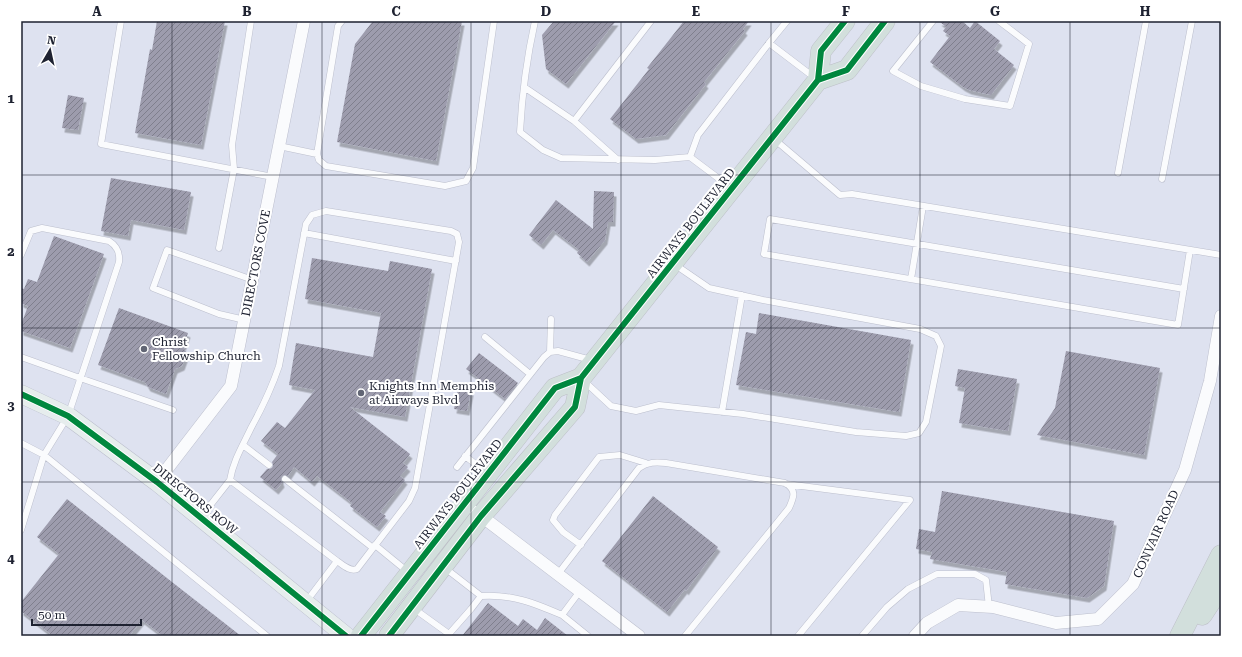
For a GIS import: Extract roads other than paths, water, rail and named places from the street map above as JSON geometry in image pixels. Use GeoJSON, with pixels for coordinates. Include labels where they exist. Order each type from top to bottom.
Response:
{"type":"FeatureCollection","features":[{"type":"Feature","properties":{"kind":"main road"},"geometry":{"type":"LineString","coordinates":[[845,21],[821,51],[818,80],[847,70],[885,21]]}},
{"type":"Feature","properties":{"kind":"main road","name":"AIRWAYS BOULEVARD"},"geometry":{"type":"LineString","coordinates":[[389,636],[481,516],[575,407],[581,378],[818,80]]}},
{"type":"Feature","properties":{"kind":"main road","name":"AIRWAYS BOULEVARD"},"geometry":{"type":"LineString","coordinates":[[361,636],[555,388],[581,378]]}},
{"type":"Feature","properties":{"kind":"main road"},"geometry":{"type":"LineString","coordinates":[[1180,636],[1221,555]]}},
{"type":"Feature","properties":{"kind":"main road"},"geometry":{"type":"LineString","coordinates":[[1188,636],[1221,586]]}},
{"type":"Feature","properties":{"kind":"street","name":"DIRECTORS COVE"},"geometry":{"type":"LineString","coordinates":[[157,482],[232,386],[304,21]]}},
{"type":"Feature","properties":{"kind":"street","name":"CONVAIR ROAD"},"geometry":{"type":"LineString","coordinates":[[914,636],[927,623],[958,605],[989,607],[1056,623],[1098,619],[1133,584],[1185,470],[1210,381],[1221,316]]}},
{"type":"Feature","properties":{"kind":"street","name":"DIRECTORS ROW"},"geometry":{"type":"LineString","coordinates":[[21,394],[68,416],[157,482],[346,636]]}},
{"type":"Feature","properties":{"kind":"street"},"geometry":{"type":"LineString","coordinates":[[464,503],[639,636]]}},
{"type":"Feature","properties":{"kind":"lane"},"geometry":{"type":"LineString","coordinates":[[122,21],[101,144],[273,177]]}},
{"type":"Feature","properties":{"kind":"lane"},"geometry":{"type":"LineString","coordinates":[[219,248],[234,169],[232,145],[251,21]]}},
{"type":"Feature","properties":{"kind":"lane"},"geometry":{"type":"LineString","coordinates":[[342,21],[338,26],[317,154],[319,160],[326,166],[445,186],[466,182],[472,168],[494,21]]}},
{"type":"Feature","properties":{"kind":"lane"},"geometry":{"type":"LineString","coordinates":[[534,21],[524,87],[520,132],[543,150],[561,158],[655,160],[690,156],[732,189]]}},
{"type":"Feature","properties":{"kind":"lane"},"geometry":{"type":"LineString","coordinates":[[574,120],[651,21]]}},
{"type":"Feature","properties":{"kind":"lane"},"geometry":{"type":"LineString","coordinates":[[690,156],[698,135],[787,21]]}},
{"type":"Feature","properties":{"kind":"lane"},"geometry":{"type":"LineString","coordinates":[[933,21],[893,71],[921,86],[965,99],[1010,106],[1028,44],[1000,21]]}},
{"type":"Feature","properties":{"kind":"lane"},"geometry":{"type":"LineString","coordinates":[[1118,173],[1146,21]]}},
{"type":"Feature","properties":{"kind":"lane"},"geometry":{"type":"LineString","coordinates":[[1162,179],[1192,21]]}},
{"type":"Feature","properties":{"kind":"lane"},"geometry":{"type":"LineString","coordinates":[[769,43],[818,80]]}},
{"type":"Feature","properties":{"kind":"lane"},"geometry":{"type":"LineString","coordinates":[[524,87],[574,120],[618,160]]}},
{"type":"Feature","properties":{"kind":"lane"},"geometry":{"type":"LineString","coordinates":[[773,138],[840,195],[852,194],[1221,255]]}},
{"type":"Feature","properties":{"kind":"lane"},"geometry":{"type":"LineString","coordinates":[[279,146],[317,154]]}},
{"type":"Feature","properties":{"kind":"lane"},"geometry":{"type":"LineString","coordinates":[[911,279],[923,206]]}},
{"type":"Feature","properties":{"kind":"lane"},"geometry":{"type":"LineString","coordinates":[[200,517],[230,480],[232,470],[243,445],[273,384],[279,366],[306,224],[312,215],[326,211],[451,231],[457,234],[459,242],[456,261],[415,488],[409,501],[357,569],[354,570],[337,561],[230,480]]}},
{"type":"Feature","properties":{"kind":"lane"},"geometry":{"type":"LineString","coordinates":[[1184,289],[770,219],[764,254],[1178,325],[1184,289],[1190,250]]}},
{"type":"Feature","properties":{"kind":"lane"},"geometry":{"type":"LineString","coordinates":[[21,255],[31,231],[42,228],[109,241],[115,245],[119,251],[119,262],[68,416],[44,455],[21,530]]}},
{"type":"Feature","properties":{"kind":"lane"},"geometry":{"type":"LineString","coordinates":[[304,233],[456,261]]}},
{"type":"Feature","properties":{"kind":"lane"},"geometry":{"type":"LineString","coordinates":[[245,320],[219,314],[153,288],[167,250],[253,280]]}},
{"type":"Feature","properties":{"kind":"lane"},"geometry":{"type":"LineString","coordinates":[[581,378],[611,406],[636,411],[659,405],[743,414],[856,432],[906,436],[919,433],[926,422],[941,346],[936,336],[920,329],[709,288],[673,263]]}},
{"type":"Feature","properties":{"kind":"lane"},"geometry":{"type":"LineString","coordinates":[[722,412],[742,295]]}},
{"type":"Feature","properties":{"kind":"lane"},"geometry":{"type":"LineString","coordinates":[[457,466],[530,374],[550,352],[551,319]]}},
{"type":"Feature","properties":{"kind":"lane"},"geometry":{"type":"LineString","coordinates":[[485,337],[530,374]]}},
{"type":"Feature","properties":{"kind":"lane"},"geometry":{"type":"LineString","coordinates":[[550,352],[558,352],[595,361]]}},
{"type":"Feature","properties":{"kind":"lane"},"geometry":{"type":"LineString","coordinates":[[21,357],[173,410]]}},
{"type":"Feature","properties":{"kind":"lane"},"geometry":{"type":"LineString","coordinates":[[21,443],[44,455],[267,636]]}},
{"type":"Feature","properties":{"kind":"lane"},"geometry":{"type":"LineString","coordinates":[[243,445],[269,465]]}},
{"type":"Feature","properties":{"kind":"lane"},"geometry":{"type":"LineString","coordinates":[[581,545],[562,532],[553,520],[555,515],[599,457],[620,455],[646,463],[666,463],[785,483],[910,500],[798,636]]}},
{"type":"Feature","properties":{"kind":"lane"},"geometry":{"type":"LineString","coordinates":[[465,456],[488,473]]}},
{"type":"Feature","properties":{"kind":"lane"},"geometry":{"type":"LineString","coordinates":[[558,574],[639,468],[646,463]]}},
{"type":"Feature","properties":{"kind":"lane"},"geometry":{"type":"LineString","coordinates":[[285,479],[409,574]]}},
{"type":"Feature","properties":{"kind":"lane"},"geometry":{"type":"LineString","coordinates":[[685,636],[789,508],[793,499],[793,492],[791,487],[785,483]]}},
{"type":"Feature","properties":{"kind":"lane"},"geometry":{"type":"LineString","coordinates":[[305,603],[337,561]]}},
{"type":"Feature","properties":{"kind":"lane"},"geometry":{"type":"LineString","coordinates":[[442,567],[482,596],[495,595],[518,598],[531,602],[562,615],[588,636]]}},
{"type":"Feature","properties":{"kind":"lane"},"geometry":{"type":"LineString","coordinates":[[862,636],[887,608],[908,589],[937,574],[975,574],[986,580],[989,607]]}},
{"type":"Feature","properties":{"kind":"lane"},"geometry":{"type":"LineString","coordinates":[[562,615],[580,592]]}},
{"type":"Feature","properties":{"kind":"lane"},"geometry":{"type":"LineString","coordinates":[[412,607],[449,634],[472,610],[482,596]]}},
{"type":"Feature","properties":{"kind":"place","name":"Christ Fellowship Church"},"geometry":{"type":"Point","coordinates":[144,349]}},
{"type":"Feature","properties":{"kind":"place","name":"Knights Inn Memphis at Airways Blvd"},"geometry":{"type":"Point","coordinates":[361,393]}}]}
